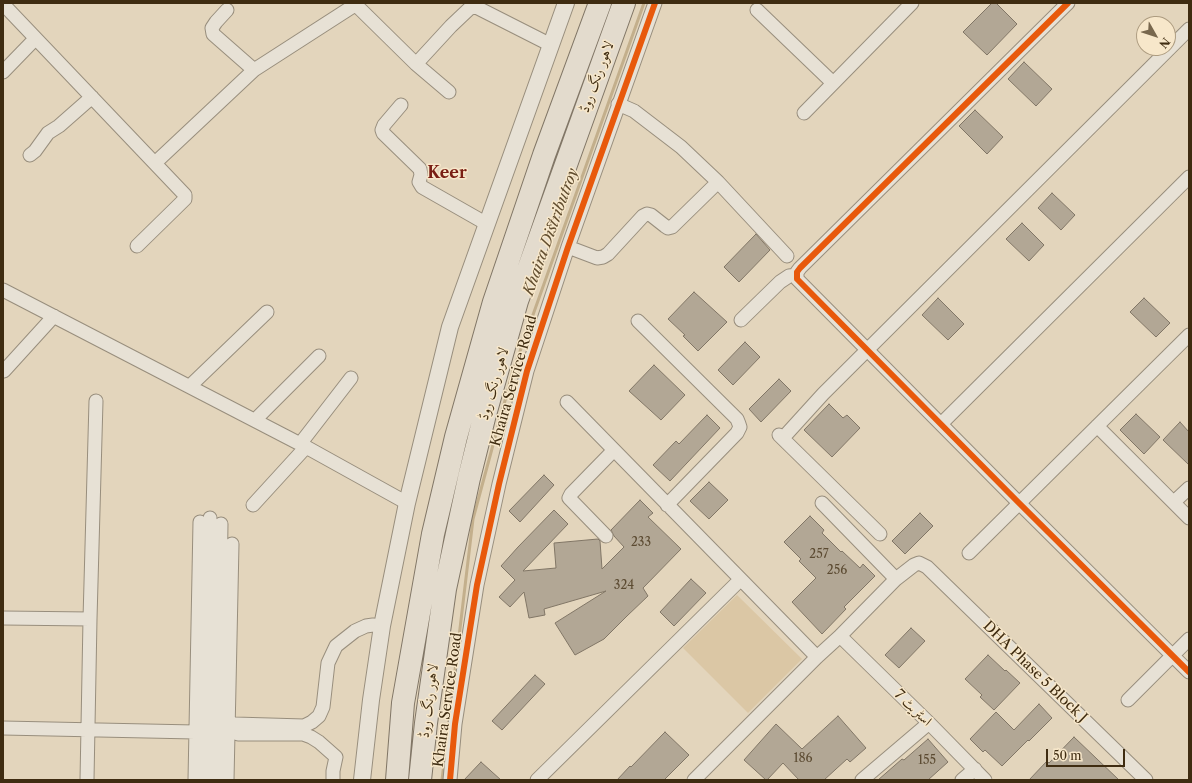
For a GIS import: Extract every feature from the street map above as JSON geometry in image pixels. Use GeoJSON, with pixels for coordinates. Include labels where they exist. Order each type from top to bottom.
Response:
{"type":"FeatureCollection","features":[{"type":"Feature","properties":{"kind":"highway","name":"لاہور رنگ روڈ"},"geometry":{"type":"LineString","coordinates":[[397,780],[403,703],[433,534],[456,437],[494,302],[544,155],[600,3]]}},
{"type":"Feature","properties":{"kind":"highway","name":"لاہور رنگ روڈ"},"geometry":{"type":"LineString","coordinates":[[420,780],[426,723],[445,589],[469,478],[484,418],[517,301],[624,3]]}},
{"type":"Feature","properties":{"kind":"street"},"geometry":{"type":"LineString","coordinates":[[362,780],[371,700],[382,626],[407,503],[450,327],[566,3]]}},
{"type":"Feature","properties":{"kind":"street","name":"Khaira Service Road"},"geometry":{"type":"LineString","coordinates":[[450,780],[455,724],[476,593],[499,484],[527,371],[568,247],[655,3]]}},
{"type":"Feature","properties":{"kind":"street"},"geometry":{"type":"LineString","coordinates":[[804,113],[912,3]]}},
{"type":"Feature","properties":{"kind":"street"},"geometry":{"type":"LineString","coordinates":[[1068,3],[800,268],[797,275],[799,281],[868,351],[1189,672]]}},
{"type":"Feature","properties":{"kind":"street"},"geometry":{"type":"LineString","coordinates":[[3,4],[186,197],[186,199],[137,246]]}},
{"type":"Feature","properties":{"kind":"street"},"geometry":{"type":"LineString","coordinates":[[155,164],[254,70],[357,4],[416,64],[449,92]]}},
{"type":"Feature","properties":{"kind":"street"},"geometry":{"type":"LineString","coordinates":[[416,64],[450,26],[470,8],[476,8],[551,45]]}},
{"type":"Feature","properties":{"kind":"street"},"geometry":{"type":"LineString","coordinates":[[226,10],[212,28],[213,34],[254,70]]}},
{"type":"Feature","properties":{"kind":"street"},"geometry":{"type":"LineString","coordinates":[[757,10],[833,83]]}},
{"type":"Feature","properties":{"kind":"street"},"geometry":{"type":"LineString","coordinates":[[880,534],[781,437],[1189,29]]}},
{"type":"Feature","properties":{"kind":"street"},"geometry":{"type":"LineString","coordinates":[[3,72],[35,39]]}},
{"type":"Feature","properties":{"kind":"street"},"geometry":{"type":"LineString","coordinates":[[30,155],[35,151],[48,133],[59,126],[92,97]]}},
{"type":"Feature","properties":{"kind":"street"},"geometry":{"type":"LineString","coordinates":[[618,104],[634,112],[681,147],[718,182],[786,256]]}},
{"type":"Feature","properties":{"kind":"street"},"geometry":{"type":"LineString","coordinates":[[401,105],[384,125],[382,130],[383,133],[420,169],[421,175],[419,182],[422,187],[487,224]]}},
{"type":"Feature","properties":{"kind":"street"},"geometry":{"type":"LineString","coordinates":[[941,424],[1189,177]]}},
{"type":"Feature","properties":{"kind":"street"},"geometry":{"type":"LineString","coordinates":[[568,247],[597,258],[603,257],[608,254],[643,216],[647,214],[651,215],[664,226],[668,228],[672,227],[718,182]]}},
{"type":"Feature","properties":{"kind":"street"},"geometry":{"type":"LineString","coordinates":[[741,320],[780,282],[789,276],[797,275]]}},
{"type":"Feature","properties":{"kind":"street"},"geometry":{"type":"LineString","coordinates":[[3,290],[303,445],[407,503]]}},
{"type":"Feature","properties":{"kind":"street"},"geometry":{"type":"LineString","coordinates":[[190,386],[267,312]]}},
{"type":"Feature","properties":{"kind":"street"},"geometry":{"type":"LineString","coordinates":[[4,371],[54,316]]}},
{"type":"Feature","properties":{"kind":"street"},"geometry":{"type":"LineString","coordinates":[[638,321],[737,419],[739,424],[739,430],[737,433],[667,505]]}},
{"type":"Feature","properties":{"kind":"street"},"geometry":{"type":"LineString","coordinates":[[969,552],[1189,335]]}},
{"type":"Feature","properties":{"kind":"street"},"geometry":{"type":"LineString","coordinates":[[255,420],[319,356]]}},
{"type":"Feature","properties":{"kind":"street"},"geometry":{"type":"LineString","coordinates":[[253,505],[303,445],[351,378]]}},
{"type":"Feature","properties":{"kind":"street"},"geometry":{"type":"LineString","coordinates":[[87,780],[96,400]]}},
{"type":"Feature","properties":{"kind":"street"},"geometry":{"type":"LineString","coordinates":[[566,402],[817,657]]}},
{"type":"Feature","properties":{"kind":"street"},"geometry":{"type":"LineString","coordinates":[[1098,426],[1189,518]]}},
{"type":"Feature","properties":{"kind":"street"},"geometry":{"type":"LineString","coordinates":[[606,536],[569,498],[571,494],[614,450]]}},
{"type":"Feature","properties":{"kind":"street"},"geometry":{"type":"LineString","coordinates":[[1174,502],[1189,488]]}},
{"type":"Feature","properties":{"kind":"street"},"geometry":{"type":"LineString","coordinates":[[694,780],[840,636],[896,578],[822,503]]}},
{"type":"Feature","properties":{"kind":"street"},"geometry":{"type":"LineString","coordinates":[[205,520],[211,731],[217,780]]}},
{"type":"Feature","properties":{"kind":"street"},"geometry":{"type":"LineString","coordinates":[[195,780],[211,731],[221,524]]}},
{"type":"Feature","properties":{"kind":"street"},"geometry":{"type":"LineString","coordinates":[[205,780],[232,544]]}},
{"type":"Feature","properties":{"kind":"street","name":"DHA Phase 5 Block J"},"geometry":{"type":"LineString","coordinates":[[896,578],[914,564],[924,564],[1146,780]]}},
{"type":"Feature","properties":{"kind":"street"},"geometry":{"type":"LineString","coordinates":[[537,780],[740,580]]}},
{"type":"Feature","properties":{"kind":"street"},"geometry":{"type":"LineString","coordinates":[[3,618],[90,619]]}},
{"type":"Feature","properties":{"kind":"street"},"geometry":{"type":"LineString","coordinates":[[211,731],[235,724],[304,726],[312,722],[319,716],[323,707],[328,663],[336,646],[355,631],[366,626],[382,626]]}},
{"type":"Feature","properties":{"kind":"street","name":"اسٹریٹ 7"},"geometry":{"type":"LineString","coordinates":[[840,636],[985,780]]}},
{"type":"Feature","properties":{"kind":"street"},"geometry":{"type":"LineString","coordinates":[[1128,700],[1189,639]]}},
{"type":"Feature","properties":{"kind":"street"},"geometry":{"type":"LineString","coordinates":[[862,780],[929,723]]}},
{"type":"Feature","properties":{"kind":"street"},"geometry":{"type":"LineString","coordinates":[[3,728],[211,731],[238,734],[303,734],[311,736],[336,757],[333,780]]}},
{"type":"Feature","properties":{"kind":"street"},"geometry":{"type":"LineString","coordinates":[[211,731],[227,780]]}},
{"type":"Feature","properties":{"kind":"street"},"geometry":{"type":"LineString","coordinates":[[962,780],[975,769]]}},
{"type":"Feature","properties":{"kind":"shaded area"},"geometry":{"type":"Polygon","coordinates":[[[737,595],[802,659],[748,713],[683,648],[737,595]]]}},
{"type":"Feature","properties":{"kind":"building"},"geometry":{"type":"Polygon","coordinates":[[[992,3],[996,3],[1017,24],[987,55],[963,32],[992,3]]]}},
{"type":"Feature","properties":{"kind":"building"},"geometry":{"type":"Polygon","coordinates":[[[1024,62],[1052,89],[1036,106],[1008,79],[1024,62]]]}},
{"type":"Feature","properties":{"kind":"building"},"geometry":{"type":"Polygon","coordinates":[[[975,110],[1003,137],[987,154],[959,126],[975,110]]]}},
{"type":"Feature","properties":{"kind":"building"},"geometry":{"type":"Polygon","coordinates":[[[1052,193],[1075,215],[1061,230],[1038,208],[1052,193]]]}},
{"type":"Feature","properties":{"kind":"building"},"geometry":{"type":"Polygon","coordinates":[[[1022,223],[1044,245],[1029,261],[1006,239],[1022,223]]]}},
{"type":"Feature","properties":{"kind":"building"},"geometry":{"type":"Polygon","coordinates":[[[756,234],[770,250],[739,282],[724,267],[756,234]]]}},
{"type":"Feature","properties":{"kind":"building"},"geometry":{"type":"Polygon","coordinates":[[[694,292],[727,322],[698,351],[683,336],[685,335],[668,319],[694,292]]]}},
{"type":"Feature","properties":{"kind":"building"},"geometry":{"type":"Polygon","coordinates":[[[938,298],[964,324],[948,340],[922,315],[938,298]]]}},
{"type":"Feature","properties":{"kind":"building"},"geometry":{"type":"Polygon","coordinates":[[[1144,298],[1170,323],[1156,337],[1130,312],[1144,298]]]}},
{"type":"Feature","properties":{"kind":"building"},"geometry":{"type":"Polygon","coordinates":[[[745,342],[760,357],[733,385],[718,370],[745,342]]]}},
{"type":"Feature","properties":{"kind":"building"},"geometry":{"type":"Polygon","coordinates":[[[654,365],[685,395],[661,420],[629,391],[654,365]]]}},
{"type":"Feature","properties":{"kind":"building"},"geometry":{"type":"Polygon","coordinates":[[[779,379],[791,391],[761,422],[749,409],[779,379]]]}},
{"type":"Feature","properties":{"kind":"building"},"geometry":{"type":"Polygon","coordinates":[[[829,404],[843,418],[847,415],[860,428],[832,457],[804,430],[829,404]]]}},
{"type":"Feature","properties":{"kind":"building"},"geometry":{"type":"Polygon","coordinates":[[[1136,414],[1160,437],[1144,454],[1120,430],[1136,414]]]}},
{"type":"Feature","properties":{"kind":"building"},"geometry":{"type":"Polygon","coordinates":[[[707,415],[720,428],[670,481],[653,465],[676,441],[679,444],[707,415]]]}},
{"type":"Feature","properties":{"kind":"building"},"geometry":{"type":"Polygon","coordinates":[[[1180,422],[1189,432],[1189,465],[1163,440],[1180,422]]]}},
{"type":"Feature","properties":{"kind":"building"},"geometry":{"type":"Polygon","coordinates":[[[544,475],[554,485],[520,522],[509,511],[544,475]]]}},
{"type":"Feature","properties":{"kind":"building"},"geometry":{"type":"Polygon","coordinates":[[[709,482],[728,500],[709,519],[690,501],[709,482]]]}},
{"type":"Feature","properties":{"kind":"building"},"geometry":{"type":"Polygon","coordinates":[[[640,500],[653,513],[648,517],[681,549],[643,588],[648,596],[604,639],[575,655],[555,623],[606,591],[544,609],[545,615],[529,618],[524,592],[510,607],[499,597],[515,580],[501,566],[554,510],[568,524],[523,571],[556,568],[554,543],[598,539],[600,541],[602,569],[624,547],[614,536],[611,530],[640,500]]]}},
{"type":"Feature","properties":{"kind":"building"},"geometry":{"type":"Polygon","coordinates":[[[920,513],[933,526],[905,554],[892,541],[920,513]]]}},
{"type":"Feature","properties":{"kind":"building"},"geometry":{"type":"Polygon","coordinates":[[[810,516],[824,530],[822,533],[841,552],[842,551],[860,568],[863,564],[875,576],[844,607],[846,609],[822,634],[792,602],[816,578],[799,561],[801,559],[784,542],[810,516]]]}},
{"type":"Feature","properties":{"kind":"building"},"geometry":{"type":"Polygon","coordinates":[[[691,579],[706,593],[674,626],[660,612],[691,579]]]}},
{"type":"Feature","properties":{"kind":"building"},"geometry":{"type":"Polygon","coordinates":[[[911,628],[925,641],[899,668],[885,655],[911,628]]]}},
{"type":"Feature","properties":{"kind":"building"},"geometry":{"type":"Polygon","coordinates":[[[988,655],[1020,683],[994,710],[980,697],[982,695],[965,679],[988,655]]]}},
{"type":"Feature","properties":{"kind":"building"},"geometry":{"type":"Polygon","coordinates":[[[535,675],[545,684],[502,730],[492,721],[535,675]]]}},
{"type":"Feature","properties":{"kind":"building"},"geometry":{"type":"Polygon","coordinates":[[[1039,704],[1052,718],[1002,766],[985,750],[983,752],[970,739],[996,712],[1014,730],[1039,704]]]}},
{"type":"Feature","properties":{"kind":"building"},"geometry":{"type":"Polygon","coordinates":[[[838,716],[866,748],[850,762],[847,759],[824,780],[799,780],[783,763],[766,780],[744,760],[776,724],[802,749],[838,716]]]}},
{"type":"Feature","properties":{"kind":"building"},"geometry":{"type":"Polygon","coordinates":[[[665,732],[689,755],[664,780],[617,780],[630,766],[631,767],[665,732]]]}},
{"type":"Feature","properties":{"kind":"building"},"geometry":{"type":"Polygon","coordinates":[[[1074,737],[1119,780],[1029,780],[1047,761],[1049,763],[1074,737]]]}},
{"type":"Feature","properties":{"kind":"building"},"geometry":{"type":"Polygon","coordinates":[[[928,739],[948,762],[928,780],[878,780],[902,759],[904,760],[928,739]]]}},
{"type":"Feature","properties":{"kind":"building"},"geometry":{"type":"Polygon","coordinates":[[[481,762],[501,780],[464,780],[481,762]]]}},
{"type":"Feature","properties":{"kind":"waterway","name":"Khaira Distributroy"},"geometry":{"type":"LineString","coordinates":[[442,780],[473,519],[513,371],[644,3]]}},
{"type":"Feature","properties":{"kind":"cycle path"},"geometry":{"type":"LineString","coordinates":[[450,780],[455,724],[477,585],[499,484],[527,371],[568,247],[655,3]]}},
{"type":"Feature","properties":{"kind":"cycle path"},"geometry":{"type":"LineString","coordinates":[[1068,3],[800,268],[797,272],[797,279],[1189,672]]}},
{"type":"Feature","properties":{"kind":"district","name":"Keer"},"geometry":{"type":"Point","coordinates":[447,173]}}]}
